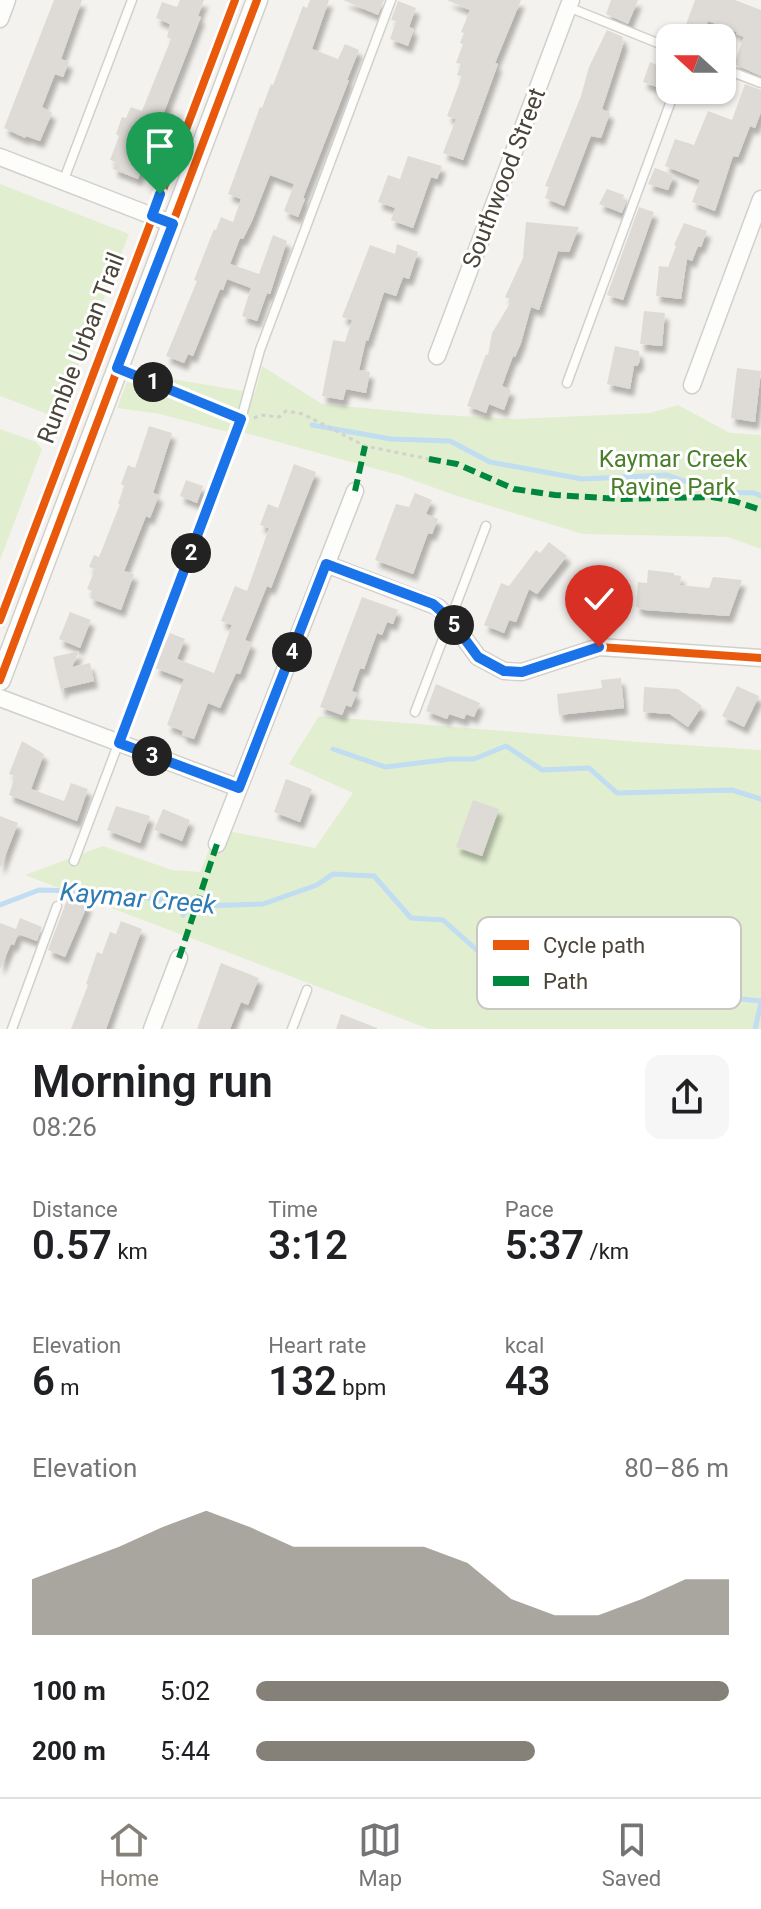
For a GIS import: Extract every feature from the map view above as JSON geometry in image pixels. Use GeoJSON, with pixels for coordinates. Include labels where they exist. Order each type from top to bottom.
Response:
{"type":"FeatureCollection","features":[{"type":"Feature","properties":{"kind":"street"},"geometry":{"type":"LineString","coordinates":[[0,19],[7,0]]}},
{"type":"Feature","properties":{"kind":"street"},"geometry":{"type":"LineString","coordinates":[[0,680],[257,0]]}},
{"type":"Feature","properties":{"kind":"street","name":"Southwood Street"},"geometry":{"type":"LineString","coordinates":[[437,356],[570,4]]}},
{"type":"Feature","properties":{"kind":"street"},"geometry":{"type":"LineString","coordinates":[[0,157],[173,224]]}},
{"type":"Feature","properties":{"kind":"street"},"geometry":{"type":"LineString","coordinates":[[692,385],[761,199]]}},
{"type":"Feature","properties":{"kind":"street"},"geometry":{"type":"LineString","coordinates":[[217,844],[355,491]]}},
{"type":"Feature","properties":{"kind":"street"},"geometry":{"type":"LineString","coordinates":[[326,564],[433,604],[450,619],[478,657],[496,668],[511,672],[522,672],[599,647],[761,658]]}},
{"type":"Feature","properties":{"kind":"street"},"geometry":{"type":"LineString","coordinates":[[0,698],[239,788]]}},
{"type":"Feature","properties":{"kind":"street"},"geometry":{"type":"LineString","coordinates":[[152,1029],[179,958]]}},
{"type":"Feature","properties":{"kind":"lane"},"geometry":{"type":"LineString","coordinates":[[63,182],[132,0]]}},
{"type":"Feature","properties":{"kind":"lane"},"geometry":{"type":"LineString","coordinates":[[74,861],[241,419],[260,350],[391,0]]}},
{"type":"Feature","properties":{"kind":"lane"},"geometry":{"type":"LineString","coordinates":[[570,4],[656,42]]}},
{"type":"Feature","properties":{"kind":"lane"},"geometry":{"type":"LineString","coordinates":[[736,73],[761,83]]}},
{"type":"Feature","properties":{"kind":"lane"},"geometry":{"type":"LineString","coordinates":[[567,383],[670,104]]}},
{"type":"Feature","properties":{"kind":"lane"},"geometry":{"type":"LineString","coordinates":[[415,712],[486,526]]}},
{"type":"Feature","properties":{"kind":"lane"},"geometry":{"type":"LineString","coordinates":[[12,1029],[57,906]]}},
{"type":"Feature","properties":{"kind":"lane"},"geometry":{"type":"LineString","coordinates":[[292,1029],[307,990]]}},
{"type":"Feature","properties":{"kind":"path"},"geometry":{"type":"LineString","coordinates":[[117,368],[247,421],[261,415],[279,417],[286,411],[303,414],[365,446],[429,459]]}},
{"type":"Feature","properties":{"kind":"green space"},"geometry":{"type":"Polygon","coordinates":[[[0,184],[129,234],[58,418],[0,396],[0,184]]]}},
{"type":"Feature","properties":{"kind":"green space","name":"Kaymar Creek Ravine Park"},"geometry":{"type":"Polygon","coordinates":[[[262,366],[322,404],[516,419],[650,413],[678,405],[730,433],[761,435],[761,549],[728,537],[583,534],[402,476],[246,433],[117,408],[131,372],[255,393],[262,366]]]}},
{"type":"Feature","properties":{"kind":"green space"},"geometry":{"type":"Polygon","coordinates":[[[0,429],[36,442],[42,449],[0,560],[0,429]]]}},
{"type":"Feature","properties":{"kind":"green space"},"geometry":{"type":"Polygon","coordinates":[[[319,716],[761,750],[761,1029],[429,1029],[25,875],[103,846],[172,870],[200,872],[209,850],[219,853],[228,831],[315,848],[353,793],[289,764],[319,716]]]}},
{"type":"Feature","properties":{"kind":"building"},"geometry":{"type":"Polygon","coordinates":[[[54,0],[82,0],[61,59],[69,62],[63,77],[55,74],[42,107],[52,113],[40,141],[4,128],[54,0]]]}},
{"type":"Feature","properties":{"kind":"building"},"geometry":{"type":"Polygon","coordinates":[[[180,0],[204,0],[198,16],[201,17],[138,179],[113,169],[116,162],[110,160],[119,136],[116,134],[122,117],[126,118],[131,107],[142,111],[171,39],[167,37],[170,24],[156,18],[162,2],[177,7],[180,0]]]}},
{"type":"Feature","properties":{"kind":"building"},"geometry":{"type":"Polygon","coordinates":[[[310,0],[329,0],[312,49],[338,59],[345,44],[359,50],[349,80],[298,217],[284,211],[294,184],[270,175],[252,221],[243,239],[240,238],[230,264],[259,274],[273,235],[287,241],[270,294],[267,293],[257,321],[242,316],[251,288],[227,279],[193,356],[188,354],[184,363],[166,356],[197,281],[194,280],[214,229],[221,217],[233,222],[241,199],[228,194],[260,107],[273,85],[303,6],[307,8],[310,0]]]}},
{"type":"Feature","properties":{"kind":"building"},"geometry":{"type":"Polygon","coordinates":[[[343,0],[384,0],[378,15],[343,0]]]}},
{"type":"Feature","properties":{"kind":"building"},"geometry":{"type":"Polygon","coordinates":[[[447,0],[521,0],[495,63],[498,64],[463,160],[443,153],[456,119],[447,116],[462,76],[457,75],[461,64],[456,63],[463,44],[460,43],[464,33],[461,32],[470,10],[447,0]]]}},
{"type":"Feature","properties":{"kind":"building"},"geometry":{"type":"Polygon","coordinates":[[[611,0],[638,0],[628,24],[606,14],[611,0]]]}},
{"type":"Feature","properties":{"kind":"building"},"geometry":{"type":"Polygon","coordinates":[[[695,0],[735,0],[761,10],[761,76],[736,65],[744,37],[736,34],[736,24],[708,21],[707,24],[686,24],[695,0]]]}},
{"type":"Feature","properties":{"kind":"building"},"geometry":{"type":"Polygon","coordinates":[[[398,1],[416,8],[409,27],[414,29],[408,46],[390,39],[396,21],[391,20],[398,1]]]}},
{"type":"Feature","properties":{"kind":"building"},"geometry":{"type":"Polygon","coordinates":[[[607,30],[623,37],[624,42],[602,109],[610,113],[601,138],[590,138],[564,206],[545,198],[549,187],[545,186],[581,96],[589,67],[607,30]]]}},
{"type":"Feature","properties":{"kind":"building"},"geometry":{"type":"Polygon","coordinates":[[[650,62],[656,64],[656,87],[643,82],[650,62]]]}},
{"type":"Feature","properties":{"kind":"building"},"geometry":{"type":"Polygon","coordinates":[[[745,84],[761,90],[761,112],[755,128],[750,126],[738,157],[733,156],[715,211],[692,202],[700,180],[665,166],[675,139],[694,145],[708,111],[732,120],[745,84]]]}},
{"type":"Feature","properties":{"kind":"building"},"geometry":{"type":"Polygon","coordinates":[[[408,156],[442,166],[437,179],[431,177],[413,228],[391,220],[395,208],[378,202],[388,175],[400,179],[408,156]]]}},
{"type":"Feature","properties":{"kind":"building"},"geometry":{"type":"Polygon","coordinates":[[[655,168],[674,175],[668,190],[648,184],[655,168]]]}},
{"type":"Feature","properties":{"kind":"building"},"geometry":{"type":"Polygon","coordinates":[[[607,189],[624,195],[622,201],[626,202],[622,213],[599,204],[607,189]]]}},
{"type":"Feature","properties":{"kind":"building"},"geometry":{"type":"Polygon","coordinates":[[[639,207],[654,212],[623,300],[607,295],[639,207]]]}},
{"type":"Feature","properties":{"kind":"building"},"geometry":{"type":"Polygon","coordinates":[[[526,222],[579,227],[569,252],[558,251],[539,310],[531,307],[521,343],[502,386],[511,390],[504,410],[489,404],[486,413],[467,406],[488,355],[492,333],[512,300],[505,297],[523,258],[526,222]]]}},
{"type":"Feature","properties":{"kind":"building"},"geometry":{"type":"Polygon","coordinates":[[[684,223],[707,231],[701,247],[698,246],[692,261],[687,259],[681,299],[656,296],[659,266],[668,267],[684,223]]]}},
{"type":"Feature","properties":{"kind":"building"},"geometry":{"type":"Polygon","coordinates":[[[397,244],[418,252],[409,279],[403,277],[396,296],[384,292],[366,340],[359,370],[370,372],[366,393],[346,389],[343,400],[322,396],[333,340],[345,342],[352,320],[342,317],[370,245],[395,254],[397,244]]]}},
{"type":"Feature","properties":{"kind":"building"},"geometry":{"type":"Polygon","coordinates":[[[644,311],[665,313],[662,346],[640,344],[644,311]]]}},
{"type":"Feature","properties":{"kind":"building"},"geometry":{"type":"Polygon","coordinates":[[[615,346],[639,351],[640,361],[634,366],[630,389],[607,384],[615,346]]]}},
{"type":"Feature","properties":{"kind":"building"},"geometry":{"type":"Polygon","coordinates":[[[737,368],[761,371],[755,422],[731,418],[737,368]]]}},
{"type":"Feature","properties":{"kind":"building"},"geometry":{"type":"Polygon","coordinates":[[[149,426],[172,433],[153,493],[159,495],[150,518],[146,516],[124,571],[134,574],[121,610],[90,598],[92,591],[87,589],[95,569],[89,567],[94,555],[99,557],[120,504],[124,486],[121,484],[128,465],[135,468],[149,426]]]}},
{"type":"Feature","properties":{"kind":"building"},"geometry":{"type":"Polygon","coordinates":[[[294,464],[316,472],[271,588],[267,586],[245,640],[252,643],[240,674],[236,673],[220,708],[208,703],[194,739],[182,735],[183,731],[167,725],[184,679],[155,668],[162,651],[170,633],[185,639],[177,659],[214,673],[232,625],[221,621],[235,586],[247,591],[269,528],[260,525],[268,504],[278,508],[294,464]]]}},
{"type":"Feature","properties":{"kind":"building"},"geometry":{"type":"Polygon","coordinates":[[[186,480],[203,486],[197,503],[180,496],[186,480]]]}},
{"type":"Feature","properties":{"kind":"building"},"geometry":{"type":"Polygon","coordinates":[[[415,493],[432,500],[426,514],[438,519],[432,534],[428,533],[413,574],[375,560],[396,504],[409,507],[415,493]]]}},
{"type":"Feature","properties":{"kind":"building"},"geometry":{"type":"Polygon","coordinates":[[[549,542],[567,556],[537,594],[529,589],[516,622],[509,620],[504,633],[484,625],[501,583],[509,586],[536,550],[540,553],[549,542]]]}},
{"type":"Feature","properties":{"kind":"building"},"geometry":{"type":"Polygon","coordinates":[[[610,567],[618,597],[597,603],[589,573],[610,567]]]}},
{"type":"Feature","properties":{"kind":"building"},"geometry":{"type":"Polygon","coordinates":[[[648,570],[681,576],[680,585],[709,588],[713,577],[742,580],[729,616],[645,610],[636,607],[638,582],[647,583],[648,570]]]}},
{"type":"Feature","properties":{"kind":"building"},"geometry":{"type":"Polygon","coordinates":[[[362,597],[398,610],[393,624],[387,622],[382,635],[377,633],[352,691],[357,693],[351,707],[346,705],[342,715],[320,707],[362,597]]]}},
{"type":"Feature","properties":{"kind":"building"},"geometry":{"type":"Polygon","coordinates":[[[70,612],[91,620],[80,648],[59,639],[70,612]]]}},
{"type":"Feature","properties":{"kind":"building"},"geometry":{"type":"Polygon","coordinates":[[[79,651],[72,667],[90,663],[94,681],[64,688],[62,694],[53,657],[79,651]]]}},
{"type":"Feature","properties":{"kind":"building"},"geometry":{"type":"Polygon","coordinates":[[[621,678],[624,708],[559,715],[557,694],[602,688],[601,680],[621,678]]]}},
{"type":"Feature","properties":{"kind":"building"},"geometry":{"type":"Polygon","coordinates":[[[436,684],[480,703],[474,717],[466,714],[464,719],[449,714],[447,719],[426,711],[436,684]]]}},
{"type":"Feature","properties":{"kind":"building"},"geometry":{"type":"Polygon","coordinates":[[[737,686],[759,696],[744,727],[722,716],[737,686]]]}},
{"type":"Feature","properties":{"kind":"building"},"geometry":{"type":"Polygon","coordinates":[[[644,687],[678,689],[702,706],[688,727],[670,714],[643,712],[644,687]]]}},
{"type":"Feature","properties":{"kind":"building"},"geometry":{"type":"Polygon","coordinates":[[[22,741],[44,754],[31,789],[64,801],[71,783],[88,789],[77,821],[9,795],[15,776],[9,774],[22,741]]]}},
{"type":"Feature","properties":{"kind":"building"},"geometry":{"type":"Polygon","coordinates":[[[286,779],[312,789],[300,822],[274,812],[286,779]]]}},
{"type":"Feature","properties":{"kind":"building"},"geometry":{"type":"Polygon","coordinates":[[[473,800],[499,809],[482,856],[456,847],[473,800]]]}},
{"type":"Feature","properties":{"kind":"building"},"geometry":{"type":"Polygon","coordinates":[[[116,806],[150,816],[140,843],[107,830],[116,806]]]}},
{"type":"Feature","properties":{"kind":"building"},"geometry":{"type":"Polygon","coordinates":[[[163,809],[190,820],[182,841],[154,830],[163,809]]]}},
{"type":"Feature","properties":{"kind":"building"},"geometry":{"type":"Polygon","coordinates":[[[0,816],[18,823],[1,867],[0,867],[0,816]]]}},
{"type":"Feature","properties":{"kind":"building"},"geometry":{"type":"Polygon","coordinates":[[[68,897],[88,904],[65,957],[48,950],[68,897]]]}},
{"type":"Feature","properties":{"kind":"building"},"geometry":{"type":"Polygon","coordinates":[[[20,918],[42,927],[37,941],[18,934],[0,969],[0,923],[16,929],[20,918]]]}},
{"type":"Feature","properties":{"kind":"building"},"geometry":{"type":"Polygon","coordinates":[[[121,921],[142,929],[106,1029],[71,1029],[97,952],[102,954],[110,932],[116,934],[121,921]]]}},
{"type":"Feature","properties":{"kind":"building"},"geometry":{"type":"Polygon","coordinates":[[[221,963],[259,978],[248,1005],[241,1002],[230,1029],[197,1029],[221,963]]]}},
{"type":"Feature","properties":{"kind":"building"},"geometry":{"type":"Polygon","coordinates":[[[341,1014],[377,1028],[377,1029],[336,1029],[341,1014]]]}},
{"type":"Feature","properties":{"kind":"waterway"},"geometry":{"type":"LineString","coordinates":[[312,425],[391,439],[450,441],[490,462],[582,479],[667,475],[716,492],[761,496]]}},
{"type":"Feature","properties":{"kind":"waterway"},"geometry":{"type":"LineString","coordinates":[[333,749],[385,767],[474,759],[506,746],[542,770],[589,768],[617,793],[732,790],[761,799]]}},
{"type":"Feature","properties":{"kind":"waterway","name":"Kaymar Creek"},"geometry":{"type":"LineString","coordinates":[[0,905],[39,890],[112,892],[197,906],[263,904],[317,885],[333,874],[374,876],[411,918],[443,920],[477,950]]}},
{"type":"Feature","properties":{"kind":"waterway"},"geometry":{"type":"LineString","coordinates":[[183,915],[191,905]]}},
{"type":"Feature","properties":{"kind":"waterway","name":"Kaymar Creek"},"geometry":{"type":"LineString","coordinates":[[741,999],[761,1001]]}},
{"type":"Feature","properties":{"kind":"waterway"},"geometry":{"type":"LineString","coordinates":[[755,1029],[761,1003]]}},
{"type":"Feature","properties":{"kind":"marked path"},"geometry":{"type":"LineString","coordinates":[[355,491],[365,446]]}},
{"type":"Feature","properties":{"kind":"marked path"},"geometry":{"type":"LineString","coordinates":[[429,459],[457,464],[514,489],[621,499],[712,497],[761,510]]}},
{"type":"Feature","properties":{"kind":"marked path"},"geometry":{"type":"LineString","coordinates":[[179,958],[217,844]]}},
{"type":"Feature","properties":{"kind":"cycle path","name":"Rumble Urban Trail"},"geometry":{"type":"LineString","coordinates":[[0,620],[235,0]]}},
{"type":"Feature","properties":{"kind":"cycle path"},"geometry":{"type":"LineString","coordinates":[[0,680],[257,0]]}},
{"type":"Feature","properties":{"kind":"cycle path"},"geometry":{"type":"LineString","coordinates":[[326,564],[438,607],[478,657],[504,671],[522,672],[599,647],[761,658]]}},
{"type":"Feature","properties":{"kind":"route"},"geometry":{"type":"LineString","coordinates":[[160,194],[152,216],[173,224],[117,368],[241,419],[119,743],[239,788],[326,564],[433,604],[450,619],[478,657],[504,671],[522,672],[599,647]]}}]}
